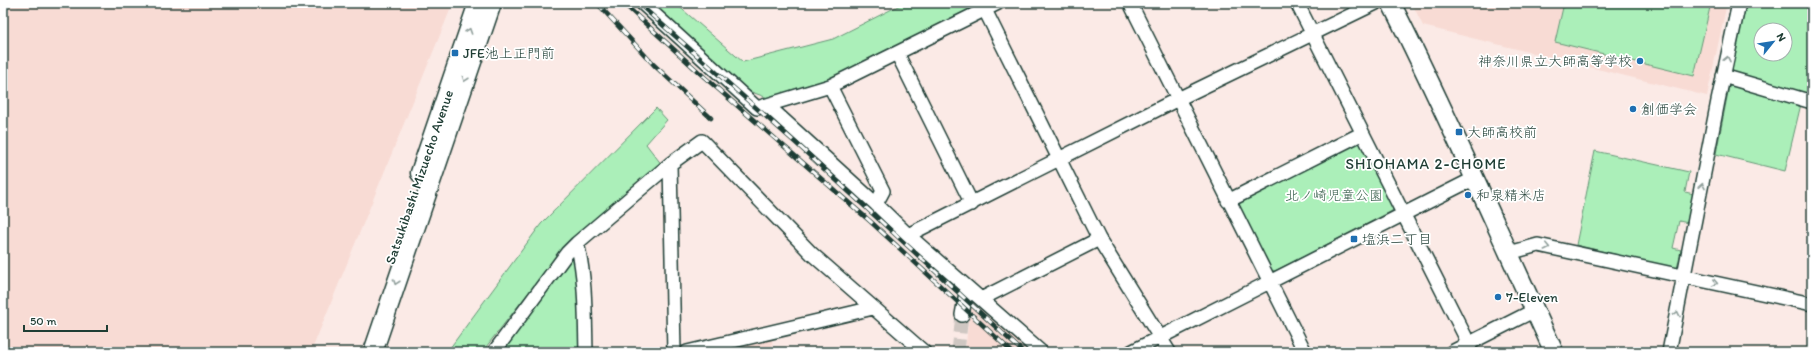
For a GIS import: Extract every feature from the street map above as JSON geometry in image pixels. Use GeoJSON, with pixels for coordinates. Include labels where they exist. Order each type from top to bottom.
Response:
{"type":"FeatureCollection","features":[{"type":"Feature","properties":{"kind":"street","name":"Satsukibashi Mizuecho Avenue"},"geometry":{"type":"LineString","coordinates":[[360,352],[478,3]]}},
{"type":"Feature","properties":{"kind":"street","name":"Satsukibashi Mizuecho Avenue"},"geometry":{"type":"LineString","coordinates":[[373,352],[492,3]]}},
{"type":"Feature","properties":{"kind":"street"},"geometry":{"type":"LineString","coordinates":[[642,3],[757,108],[830,86],[998,3]]}},
{"type":"Feature","properties":{"kind":"street"},"geometry":{"type":"LineString","coordinates":[[1130,3],[1270,281],[1304,352]]}},
{"type":"Feature","properties":{"kind":"street"},"geometry":{"type":"LineString","coordinates":[[1297,3],[1469,348]]}},
{"type":"Feature","properties":{"kind":"street"},"geometry":{"type":"LineString","coordinates":[[908,235],[1178,99],[1376,3]]}},
{"type":"Feature","properties":{"kind":"street"},"geometry":{"type":"LineString","coordinates":[[1391,3],[1404,27],[1476,178],[1554,352]]}},
{"type":"Feature","properties":{"kind":"street"},"geometry":{"type":"LineString","coordinates":[[1669,352],[1723,76],[1739,3]]}},
{"type":"Feature","properties":{"kind":"street"},"geometry":{"type":"LineString","coordinates":[[984,10],[1099,239],[1168,352]]}},
{"type":"Feature","properties":{"kind":"street"},"geometry":{"type":"LineString","coordinates":[[897,53],[972,204]]}},
{"type":"Feature","properties":{"kind":"street"},"geometry":{"type":"LineString","coordinates":[[1723,76],[1812,102]]}},
{"type":"Feature","properties":{"kind":"street"},"geometry":{"type":"LineString","coordinates":[[830,86],[882,191],[876,204]]}},
{"type":"Feature","properties":{"kind":"street"},"geometry":{"type":"LineString","coordinates":[[767,105],[908,235],[1041,352]]}},
{"type":"Feature","properties":{"kind":"street"},"geometry":{"type":"LineString","coordinates":[[1228,200],[1361,134]]}},
{"type":"Feature","properties":{"kind":"street"},"geometry":{"type":"LineString","coordinates":[[494,352],[567,253],[670,164],[702,141],[812,254],[924,352]]}},
{"type":"Feature","properties":{"kind":"street"},"geometry":{"type":"LineString","coordinates":[[670,164],[674,352]]}},
{"type":"Feature","properties":{"kind":"street"},"geometry":{"type":"LineString","coordinates":[[1131,352],[1476,178]]}},
{"type":"Feature","properties":{"kind":"street"},"geometry":{"type":"LineString","coordinates":[[981,299],[1099,239]]}},
{"type":"Feature","properties":{"kind":"street"},"geometry":{"type":"LineString","coordinates":[[577,243],[581,261],[584,291],[586,352]]}},
{"type":"Feature","properties":{"kind":"street"},"geometry":{"type":"LineString","coordinates":[[1509,253],[1538,245],[1812,304]]}},
{"type":"Feature","properties":{"kind":"street"},"geometry":{"type":"LineString","coordinates":[[962,315],[967,287]]}},
{"type":"Feature","properties":{"kind":"street"},"geometry":{"type":"LineString","coordinates":[[687,352],[873,308]]}},
{"type":"Feature","properties":{"kind":"street"},"geometry":{"type":"LineString","coordinates":[[1452,352],[1469,348],[1535,310]]}},
{"type":"Feature","properties":{"kind":"shaded area"},"geometry":{"type":"Polygon","coordinates":[[[3,3],[453,3],[311,352],[3,352],[3,3]]]}},
{"type":"Feature","properties":{"kind":"shaded area","name":"神奈川県立大師高等学校"},"geometry":{"type":"Polygon","coordinates":[[[1412,3],[1727,3],[1707,96],[1423,26],[1412,3]]]}},
{"type":"Feature","properties":{"kind":"shaded area"},"geometry":{"type":"Polygon","coordinates":[[[971,298],[1032,352],[965,352],[971,298]]]}},
{"type":"Feature","properties":{"kind":"shaded area"},"geometry":{"type":"Polygon","coordinates":[[[772,338],[773,352],[706,352],[772,338]]]}},
{"type":"Feature","properties":{"kind":"green space"},"geometry":{"type":"Polygon","coordinates":[[[648,3],[675,3],[743,62],[833,39],[904,3],[986,3],[849,71],[820,82],[768,98],[746,90],[648,3]]]}},
{"type":"Feature","properties":{"kind":"green space"},"geometry":{"type":"Polygon","coordinates":[[[1564,3],[1711,3],[1694,76],[1555,42],[1564,3]]]}},
{"type":"Feature","properties":{"kind":"green space"},"geometry":{"type":"Polygon","coordinates":[[[1746,3],[1812,3],[1812,96],[1735,74],[1732,70],[1746,3]]]}},
{"type":"Feature","properties":{"kind":"green space"},"geometry":{"type":"Polygon","coordinates":[[[1734,84],[1801,104],[1785,171],[1716,154],[1729,87],[1734,84]]]}},
{"type":"Feature","properties":{"kind":"green space"},"geometry":{"type":"Polygon","coordinates":[[[656,108],[667,120],[646,144],[662,165],[569,241],[482,352],[447,352],[541,224],[656,108]]]}},
{"type":"Feature","properties":{"kind":"green space","name":"北ノ崎児童公園"},"geometry":{"type":"Polygon","coordinates":[[[1361,141],[1394,207],[1392,211],[1275,271],[1271,270],[1237,204],[1238,199],[1361,141]]]}},
{"type":"Feature","properties":{"kind":"green space"},"geometry":{"type":"Polygon","coordinates":[[[1595,151],[1689,172],[1685,192],[1694,194],[1688,223],[1679,221],[1673,248],[1681,250],[1677,269],[1576,245],[1595,151]]]}},
{"type":"Feature","properties":{"kind":"green space"},"geometry":{"type":"Polygon","coordinates":[[[570,257],[577,260],[580,352],[498,352],[570,257]]]}},
{"type":"Feature","properties":{"kind":"tunnel"},"geometry":{"type":"LineString","coordinates":[[958,352],[962,315]]}},
{"type":"Feature","properties":{"kind":"railway"},"geometry":{"type":"LineString","coordinates":[[597,3],[654,65],[711,118]]}},
{"type":"Feature","properties":{"kind":"railway"},"geometry":{"type":"LineString","coordinates":[[623,3],[702,75],[871,222],[1012,352]]}},
{"type":"Feature","properties":{"kind":"railway"},"geometry":{"type":"LineString","coordinates":[[638,3],[797,144],[1023,352]]}},
{"type":"Feature","properties":{"kind":"place","name":"JFE池上正門前"},"geometry":{"type":"Point","coordinates":[455,53]}},
{"type":"Feature","properties":{"kind":"place","name":"神奈川県立大師高等学校"},"geometry":{"type":"Point","coordinates":[1640,61]}},
{"type":"Feature","properties":{"kind":"place","name":"創価学会"},"geometry":{"type":"Point","coordinates":[1633,109]}},
{"type":"Feature","properties":{"kind":"place","name":"大師高校前"},"geometry":{"type":"Point","coordinates":[1459,132]}},
{"type":"Feature","properties":{"kind":"place","name":"和泉精米店"},"geometry":{"type":"Point","coordinates":[1468,195]}},
{"type":"Feature","properties":{"kind":"place","name":"塩浜二丁目"},"geometry":{"type":"Point","coordinates":[1354,239]}},
{"type":"Feature","properties":{"kind":"place","name":"7-Eleven"},"geometry":{"type":"Point","coordinates":[1498,297]}},
{"type":"Feature","properties":{"kind":"district","name":"SHIOHAMA 2-CHOME"},"geometry":{"type":"Point","coordinates":[1426,164]}}]}
